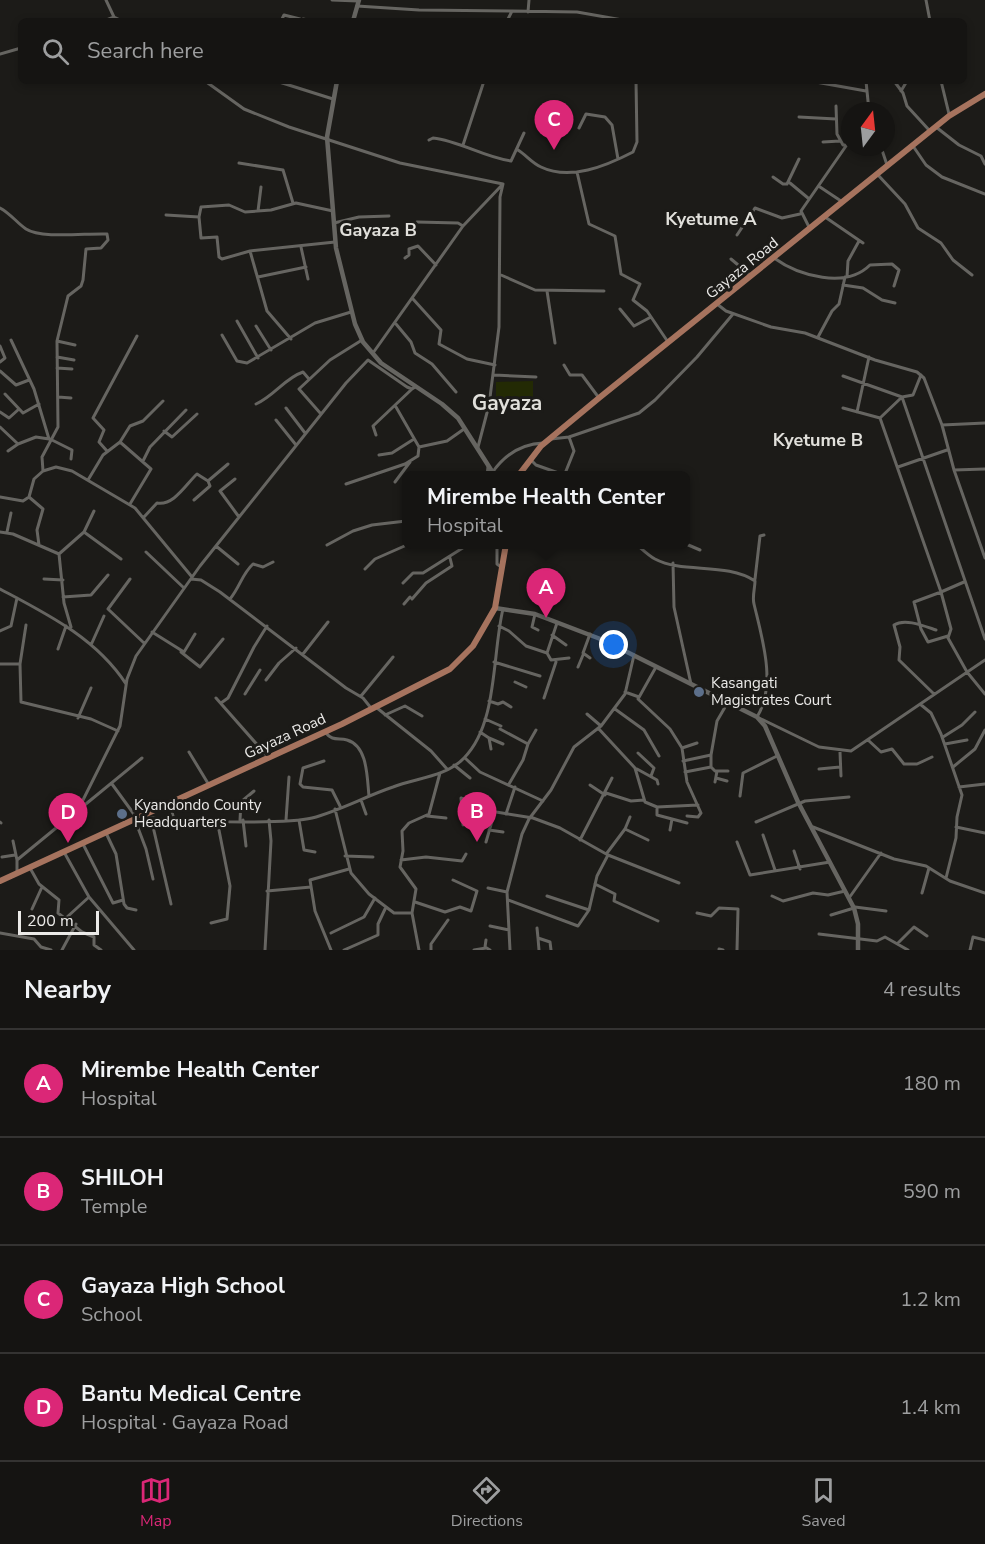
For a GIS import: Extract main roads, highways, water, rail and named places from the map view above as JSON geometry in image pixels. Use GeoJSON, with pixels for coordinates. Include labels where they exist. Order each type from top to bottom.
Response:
{"type":"FeatureCollection","features":[{"type":"Feature","properties":{"kind":"main road","name":"Gayaza Road"},"geometry":{"type":"LineString","coordinates":[[523,471],[530,458],[547,441],[599,398],[949,116],[985,94]]}},
{"type":"Feature","properties":{"kind":"main road","name":"Gayaza Road"},"geometry":{"type":"LineString","coordinates":[[0,881],[268,758],[450,669],[473,646],[498,608],[505,549]]}},
{"type":"Feature","properties":{"kind":"place","name":"Gayaza High School"},"geometry":{"type":"Point","coordinates":[554,150]}},
{"type":"Feature","properties":{"kind":"place","name":"Mirembe Health Center"},"geometry":{"type":"Point","coordinates":[546,618]}},
{"type":"Feature","properties":{"kind":"place","name":"Kasangati Magistrates Court"},"geometry":{"type":"Point","coordinates":[699,692]}},
{"type":"Feature","properties":{"kind":"place","name":"Kyandondo County Headquarters"},"geometry":{"type":"Point","coordinates":[122,814]}},
{"type":"Feature","properties":{"kind":"place","name":"SHILOH"},"geometry":{"type":"Point","coordinates":[477,842]}},
{"type":"Feature","properties":{"kind":"place","name":"Bantu Medical Centre"},"geometry":{"type":"Point","coordinates":[68,843]}},
{"type":"Feature","properties":{"kind":"district","name":"Kyetume A"},"geometry":{"type":"Point","coordinates":[711,219]}},
{"type":"Feature","properties":{"kind":"district","name":"Gayaza B"},"geometry":{"type":"Point","coordinates":[378,230]}},
{"type":"Feature","properties":{"kind":"district","name":"Gayaza"},"geometry":{"type":"Point","coordinates":[507,403]}},
{"type":"Feature","properties":{"kind":"district","name":"Kyetume B"},"geometry":{"type":"Point","coordinates":[818,440]}}]}
